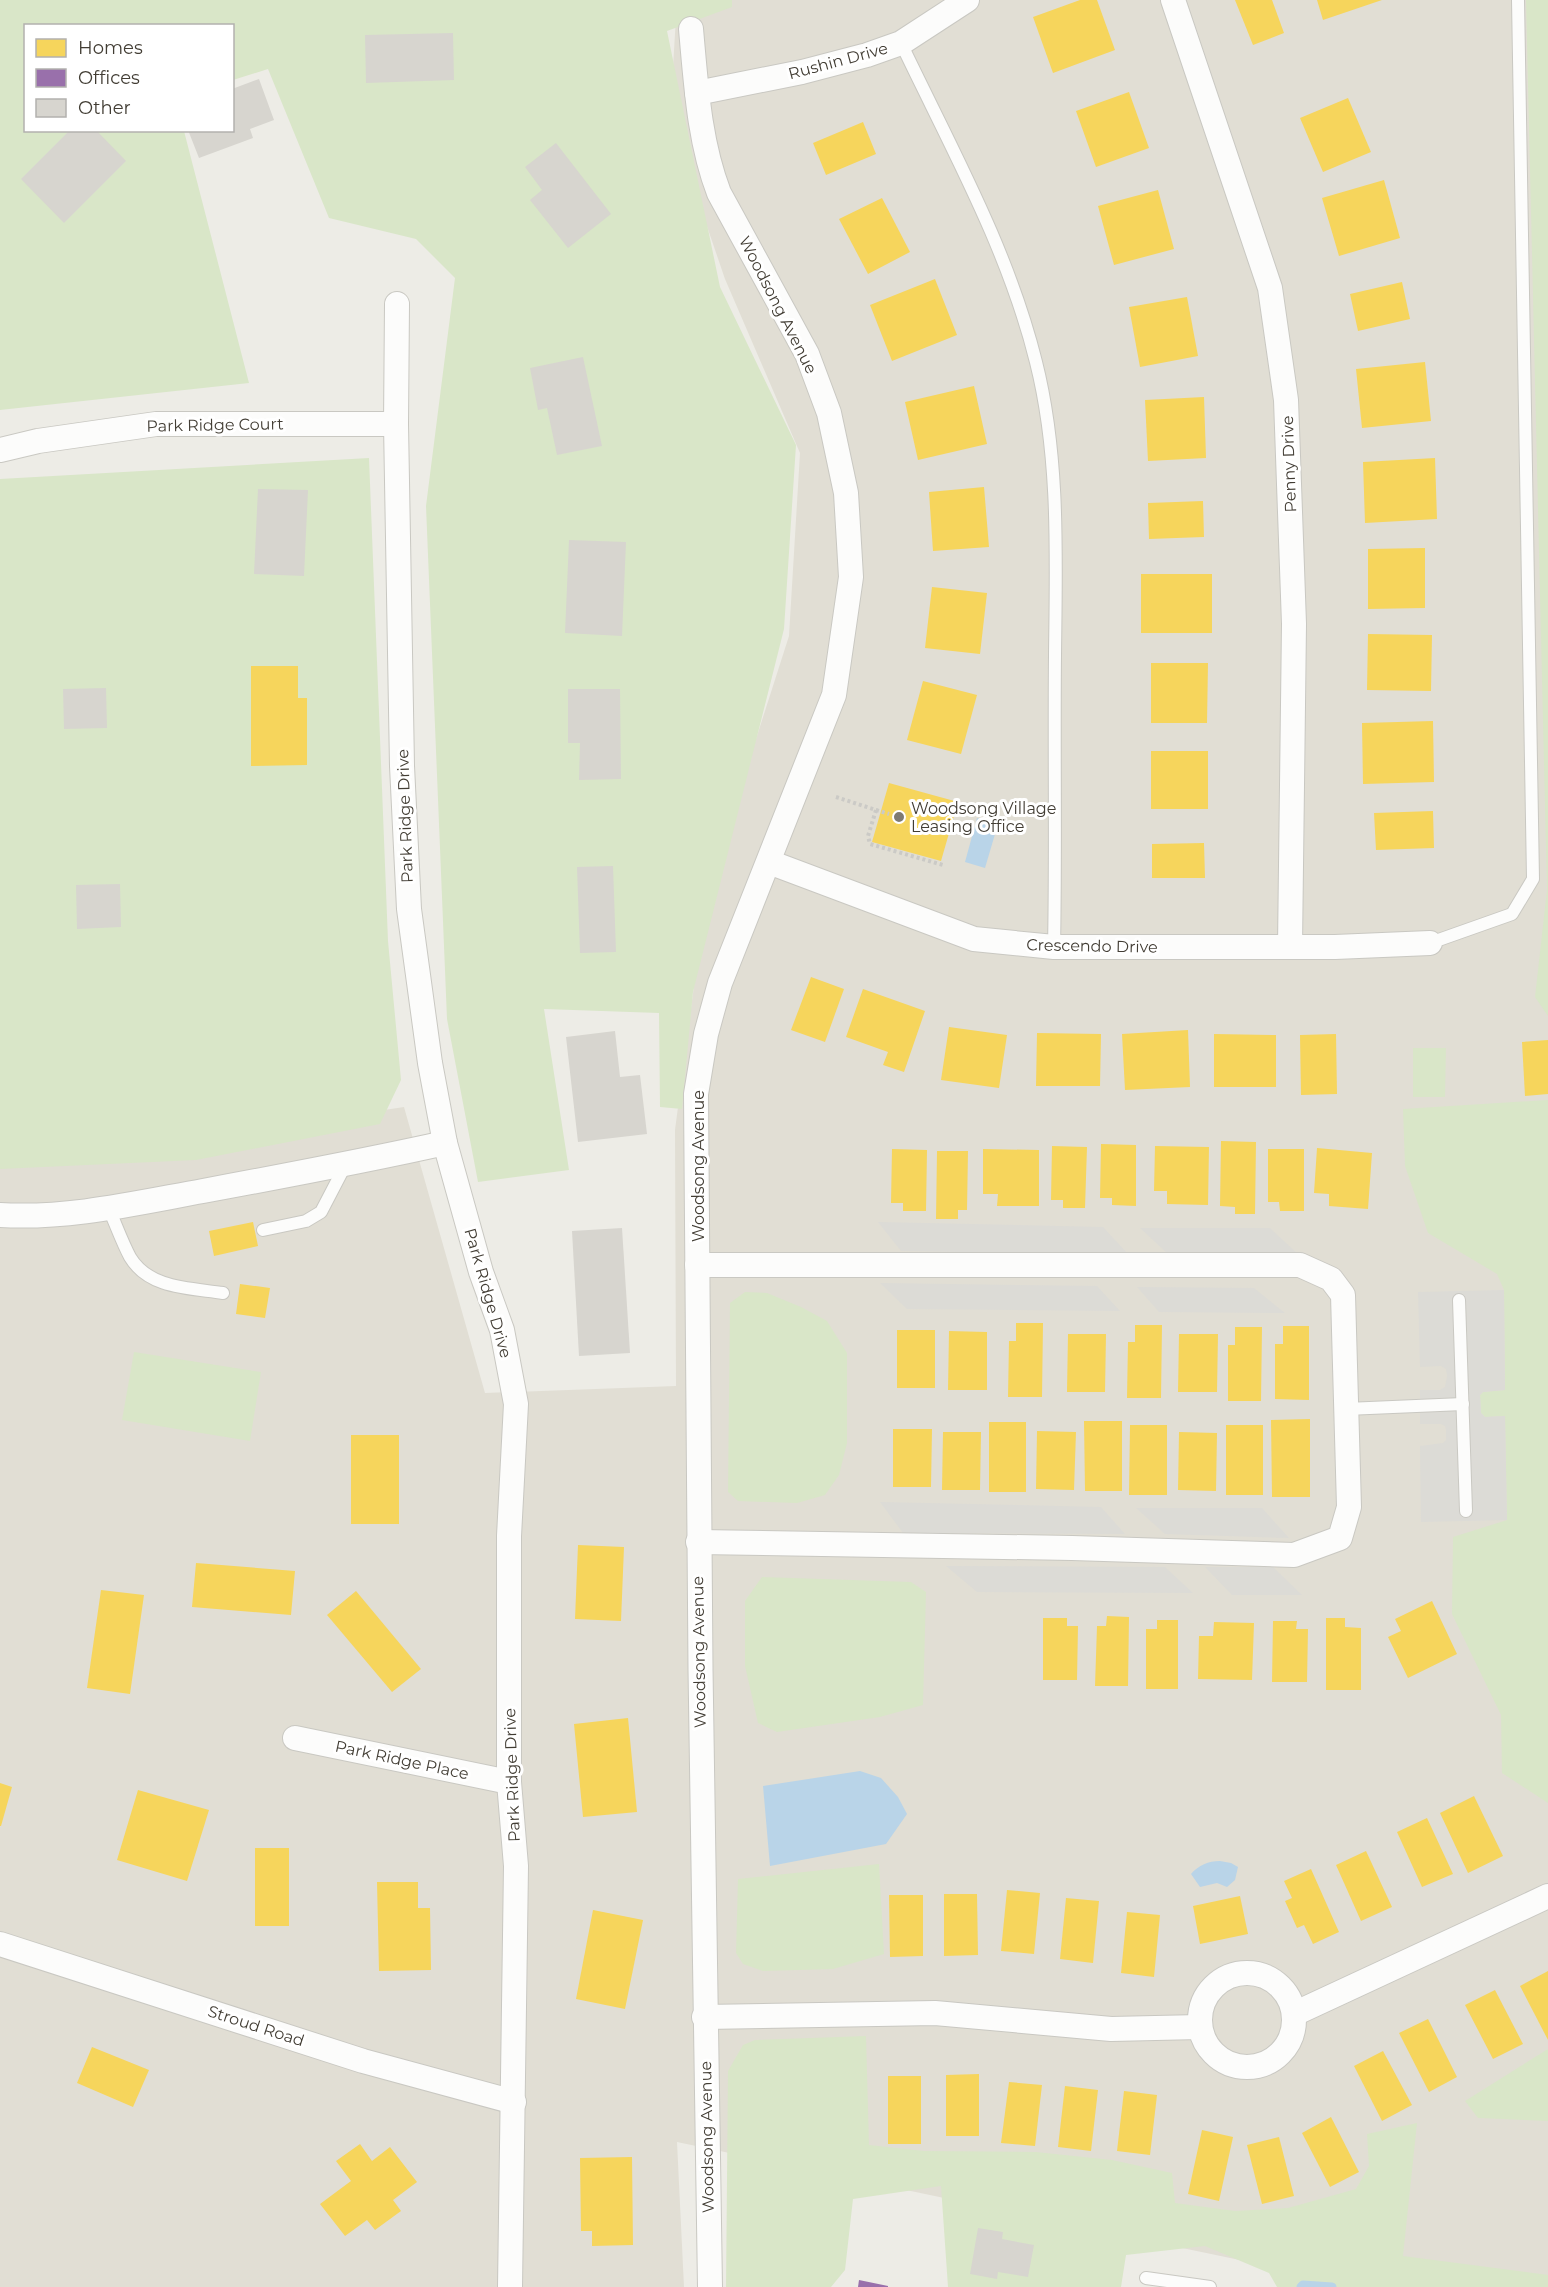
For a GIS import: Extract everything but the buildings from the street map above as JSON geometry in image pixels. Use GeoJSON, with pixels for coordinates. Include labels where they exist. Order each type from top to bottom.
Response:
{"type":"FeatureCollection","features":[{"type":"Feature","properties":{"kind":"street","name":"Rushin Drive"},"geometry":{"type":"LineString","coordinates":[[697,93],[802,72],[867,55],[901,43],[967,0]]}},
{"type":"Feature","properties":{"kind":"street","name":"Penny Drive"},"geometry":{"type":"LineString","coordinates":[[1173,0],[1270,288],[1286,400],[1294,624],[1290,946]]}},
{"type":"Feature","properties":{"kind":"street","name":"Woodsong Avenue"},"geometry":{"type":"LineString","coordinates":[[691,29],[697,93],[711,171],[719,193],[807,354],[829,413],[846,493],[851,577],[834,695],[770,862],[720,982],[706,1034],[696,1094],[698,1542],[710,2287]]}},
{"type":"Feature","properties":{"kind":"street","name":"Park Ridge Drive"},"geometry":{"type":"LineString","coordinates":[[397,304],[396,424],[402,766],[409,909],[430,1063],[444,1143],[481,1272],[502,1330],[516,1404],[510,1536],[509,1782],[516,1866],[510,2287]]}},
{"type":"Feature","properties":{"kind":"street","name":"Park Ridge Court"},"geometry":{"type":"LineString","coordinates":[[0,450],[38,441],[156,424],[396,424]]}},
{"type":"Feature","properties":{"kind":"street","name":"Crescendo Drive"},"geometry":{"type":"LineString","coordinates":[[770,862],[974,939],[1054,947],[1335,947],[1430,943]]}},
{"type":"Feature","properties":{"kind":"street"},"geometry":{"type":"LineString","coordinates":[[0,1215],[51,1215],[110,1209],[444,1143]]}},
{"type":"Feature","properties":{"kind":"street"},"geometry":{"type":"LineString","coordinates":[[697,1265],[1300,1265],[1330,1279],[1343,1295],[1349,1507],[1340,1538],[1294,1555],[1060,1548],[698,1542]]}},
{"type":"Feature","properties":{"kind":"street","name":"Park Ridge Place"},"geometry":{"type":"LineString","coordinates":[[295,1737],[509,1782]]}},
{"type":"Feature","properties":{"kind":"street"},"geometry":{"type":"LineString","coordinates":[[1294,2014],[1548,1896]]}},
{"type":"Feature","properties":{"kind":"street","name":"Stroud Road"},"geometry":{"type":"LineString","coordinates":[[0,1944],[363,2061],[514,2102]]}},
{"type":"Feature","properties":{"kind":"street"},"geometry":{"type":"LineString","coordinates":[[1240,1973],[1255,1973],[1269,1978],[1281,1987],[1290,1999],[1294,2014],[1294,2030],[1287,2046],[1276,2058],[1261,2065],[1245,2068],[1229,2065],[1215,2056],[1205,2043],[1200,2027],[1200,2012],[1205,1998],[1214,1986],[1226,1977],[1240,1973]]}},
{"type":"Feature","properties":{"kind":"street"},"geometry":{"type":"LineString","coordinates":[[704,2017],[935,2013],[1111,2029],[1200,2027]]}},
{"type":"Feature","properties":{"kind":"lane"},"geometry":{"type":"LineString","coordinates":[[1430,943],[1512,914],[1533,879],[1518,0]]}},
{"type":"Feature","properties":{"kind":"lane"},"geometry":{"type":"LineString","coordinates":[[901,43],[971,186],[1011,278],[1036,362],[1046,412],[1054,511],[1056,587],[1054,947]]}},
{"type":"Feature","properties":{"kind":"lane"},"geometry":{"type":"LineString","coordinates":[[263,1230],[306,1221],[321,1212],[346,1164]]}},
{"type":"Feature","properties":{"kind":"lane"},"geometry":{"type":"LineString","coordinates":[[110,1209],[130,1257],[144,1274],[164,1284],[222,1293]]}},
{"type":"Feature","properties":{"kind":"lane"},"geometry":{"type":"LineString","coordinates":[[1459,1300],[1466,1511]]}},
{"type":"Feature","properties":{"kind":"lane"},"geometry":{"type":"LineString","coordinates":[[1346,1408],[1463,1404]]}},
{"type":"Feature","properties":{"kind":"lane"},"geometry":{"type":"LineString","coordinates":[[1146,2278],[1210,2287]]}},
{"type":"Feature","properties":{"kind":"path"},"geometry":{"type":"LineString","coordinates":[[836,797],[889,814]]}},
{"type":"Feature","properties":{"kind":"path"},"geometry":{"type":"LineString","coordinates":[[876,810],[868,836],[870,844],[943,865]]}},
{"type":"Feature","properties":{"kind":"shaded area"},"geometry":{"type":"Polygon","coordinates":[[[677,0],[1548,0],[1548,2287],[1368,2287],[677,2142],[684,2287],[0,2287],[0,1168],[404,1107],[485,1393],[676,1386],[675,1130],[706,895],[789,636],[800,453],[725,279],[670,118],[677,0]]]}},
{"type":"Feature","properties":{"kind":"shaded area"},"geometry":{"type":"Polygon","coordinates":[[[878,1222],[1103,1227],[1129,1255],[901,1251],[878,1222]]]}},
{"type":"Feature","properties":{"kind":"shaded area"},"geometry":{"type":"Polygon","coordinates":[[[1140,1228],[1270,1228],[1299,1255],[1169,1255],[1140,1228]]]}},
{"type":"Feature","properties":{"kind":"shaded area"},"geometry":{"type":"Polygon","coordinates":[[[880,1283],[1097,1286],[1120,1311],[907,1309],[880,1283]]]}},
{"type":"Feature","properties":{"kind":"shaded area"},"geometry":{"type":"Polygon","coordinates":[[[1137,1287],[1254,1288],[1285,1313],[1159,1312],[1137,1287]]]}},
{"type":"Feature","properties":{"kind":"shaded area"},"geometry":{"type":"Polygon","coordinates":[[[1504,1290],[1505,1390],[1483,1392],[1480,1395],[1481,1413],[1485,1417],[1505,1416],[1507,1520],[1421,1522],[1420,1446],[1443,1443],[1446,1440],[1446,1430],[1441,1424],[1420,1424],[1420,1390],[1440,1390],[1445,1387],[1447,1376],[1446,1369],[1441,1366],[1420,1367],[1418,1292],[1504,1290]]]}},
{"type":"Feature","properties":{"kind":"shaded area"},"geometry":{"type":"Polygon","coordinates":[[[880,1502],[1101,1507],[1125,1534],[903,1533],[880,1502]]]}},
{"type":"Feature","properties":{"kind":"shaded area"},"geometry":{"type":"Polygon","coordinates":[[[1136,1508],[1262,1508],[1289,1538],[1165,1534],[1136,1508]]]}},
{"type":"Feature","properties":{"kind":"shaded area"},"geometry":{"type":"Polygon","coordinates":[[[946,1566],[1165,1567],[1193,1593],[977,1592],[946,1566]]]}},
{"type":"Feature","properties":{"kind":"shaded area"},"geometry":{"type":"Polygon","coordinates":[[[1205,1567],[1273,1567],[1302,1595],[1232,1595],[1205,1567]]]}},
{"type":"Feature","properties":{"kind":"green space"},"geometry":{"type":"Polygon","coordinates":[[[0,0],[732,0],[732,7],[667,31],[720,287],[796,445],[784,629],[693,992],[682,1109],[660,1107],[659,1013],[544,1009],[569,1170],[478,1182],[447,1019],[426,506],[455,278],[416,239],[329,218],[268,69],[234,80],[234,24],[24,24],[24,132],[184,132],[249,383],[0,410],[0,0]]]}},
{"type":"Feature","properties":{"kind":"green space"},"geometry":{"type":"Polygon","coordinates":[[[1526,0],[1548,0],[1548,1016],[1535,997],[1547,890],[1526,0]]]}},
{"type":"Feature","properties":{"kind":"green space"},"geometry":{"type":"Polygon","coordinates":[[[369,458],[388,941],[401,1080],[380,1124],[196,1160],[0,1169],[0,479],[369,458]]]}},
{"type":"Feature","properties":{"kind":"green space"},"geometry":{"type":"Polygon","coordinates":[[[1413,1048],[1446,1048],[1445,1097],[1413,1097],[1413,1048]]]}},
{"type":"Feature","properties":{"kind":"green space"},"geometry":{"type":"Polygon","coordinates":[[[1548,1100],[1548,1803],[1502,1773],[1501,1715],[1452,1614],[1453,1537],[1507,1520],[1505,1416],[1485,1417],[1481,1413],[1480,1395],[1483,1392],[1505,1390],[1504,1290],[1497,1274],[1428,1233],[1405,1166],[1403,1109],[1548,1100]]]}},
{"type":"Feature","properties":{"kind":"green space"},"geometry":{"type":"Polygon","coordinates":[[[745,1292],[767,1293],[827,1321],[847,1353],[847,1443],[839,1475],[825,1495],[797,1503],[738,1501],[728,1492],[730,1303],[745,1292]]]}},
{"type":"Feature","properties":{"kind":"green space"},"geometry":{"type":"Polygon","coordinates":[[[134,1352],[261,1372],[250,1441],[122,1420],[134,1352]]]}},
{"type":"Feature","properties":{"kind":"green space"},"geometry":{"type":"Polygon","coordinates":[[[762,1577],[911,1582],[926,1592],[923,1705],[880,1717],[777,1732],[758,1723],[745,1666],[745,1601],[762,1577]]]}},
{"type":"Feature","properties":{"kind":"green space"},"geometry":{"type":"Polygon","coordinates":[[[879,1864],[884,1954],[833,1969],[763,1971],[743,1964],[736,1953],[738,1879],[879,1864]]]}},
{"type":"Feature","properties":{"kind":"green space"},"geometry":{"type":"Polygon","coordinates":[[[866,2036],[869,2145],[924,2151],[1036,2152],[1112,2160],[1172,2173],[1175,2203],[1235,2211],[1288,2208],[1356,2189],[1369,2166],[1367,2134],[1417,2123],[1403,2256],[1548,2275],[1548,2287],[1277,2287],[1269,2273],[1205,2246],[1126,2255],[1121,2287],[948,2287],[941,2186],[853,2199],[845,2270],[831,2287],[726,2287],[728,2071],[743,2045],[755,2040],[866,2036]]]}},
{"type":"Feature","properties":{"kind":"green space"},"geometry":{"type":"Polygon","coordinates":[[[1548,2049],[1548,2121],[1478,2118],[1465,2101],[1548,2049]]]}},
{"type":"Feature","properties":{"kind":"water"},"geometry":{"type":"Polygon","coordinates":[[[977,818],[998,824],[985,868],[965,862],[977,818]]]}},
{"type":"Feature","properties":{"kind":"water"},"geometry":{"type":"Polygon","coordinates":[[[860,1771],[881,1778],[898,1797],[907,1814],[886,1844],[770,1866],[763,1786],[860,1771]]]}},
{"type":"Feature","properties":{"kind":"water"},"geometry":{"type":"Polygon","coordinates":[[[1220,1861],[1238,1867],[1235,1880],[1227,1887],[1217,1883],[1200,1887],[1191,1874],[1204,1864],[1220,1861]]]}},
{"type":"Feature","properties":{"kind":"waterway"},"geometry":{"type":"LineString","coordinates":[[1301,2287],[1303,2285],[1332,2287]]}},
{"type":"Feature","properties":{"kind":"place","name":"Woodsong Village Leasing Office"},"geometry":{"type":"Point","coordinates":[899,817]}}]}
